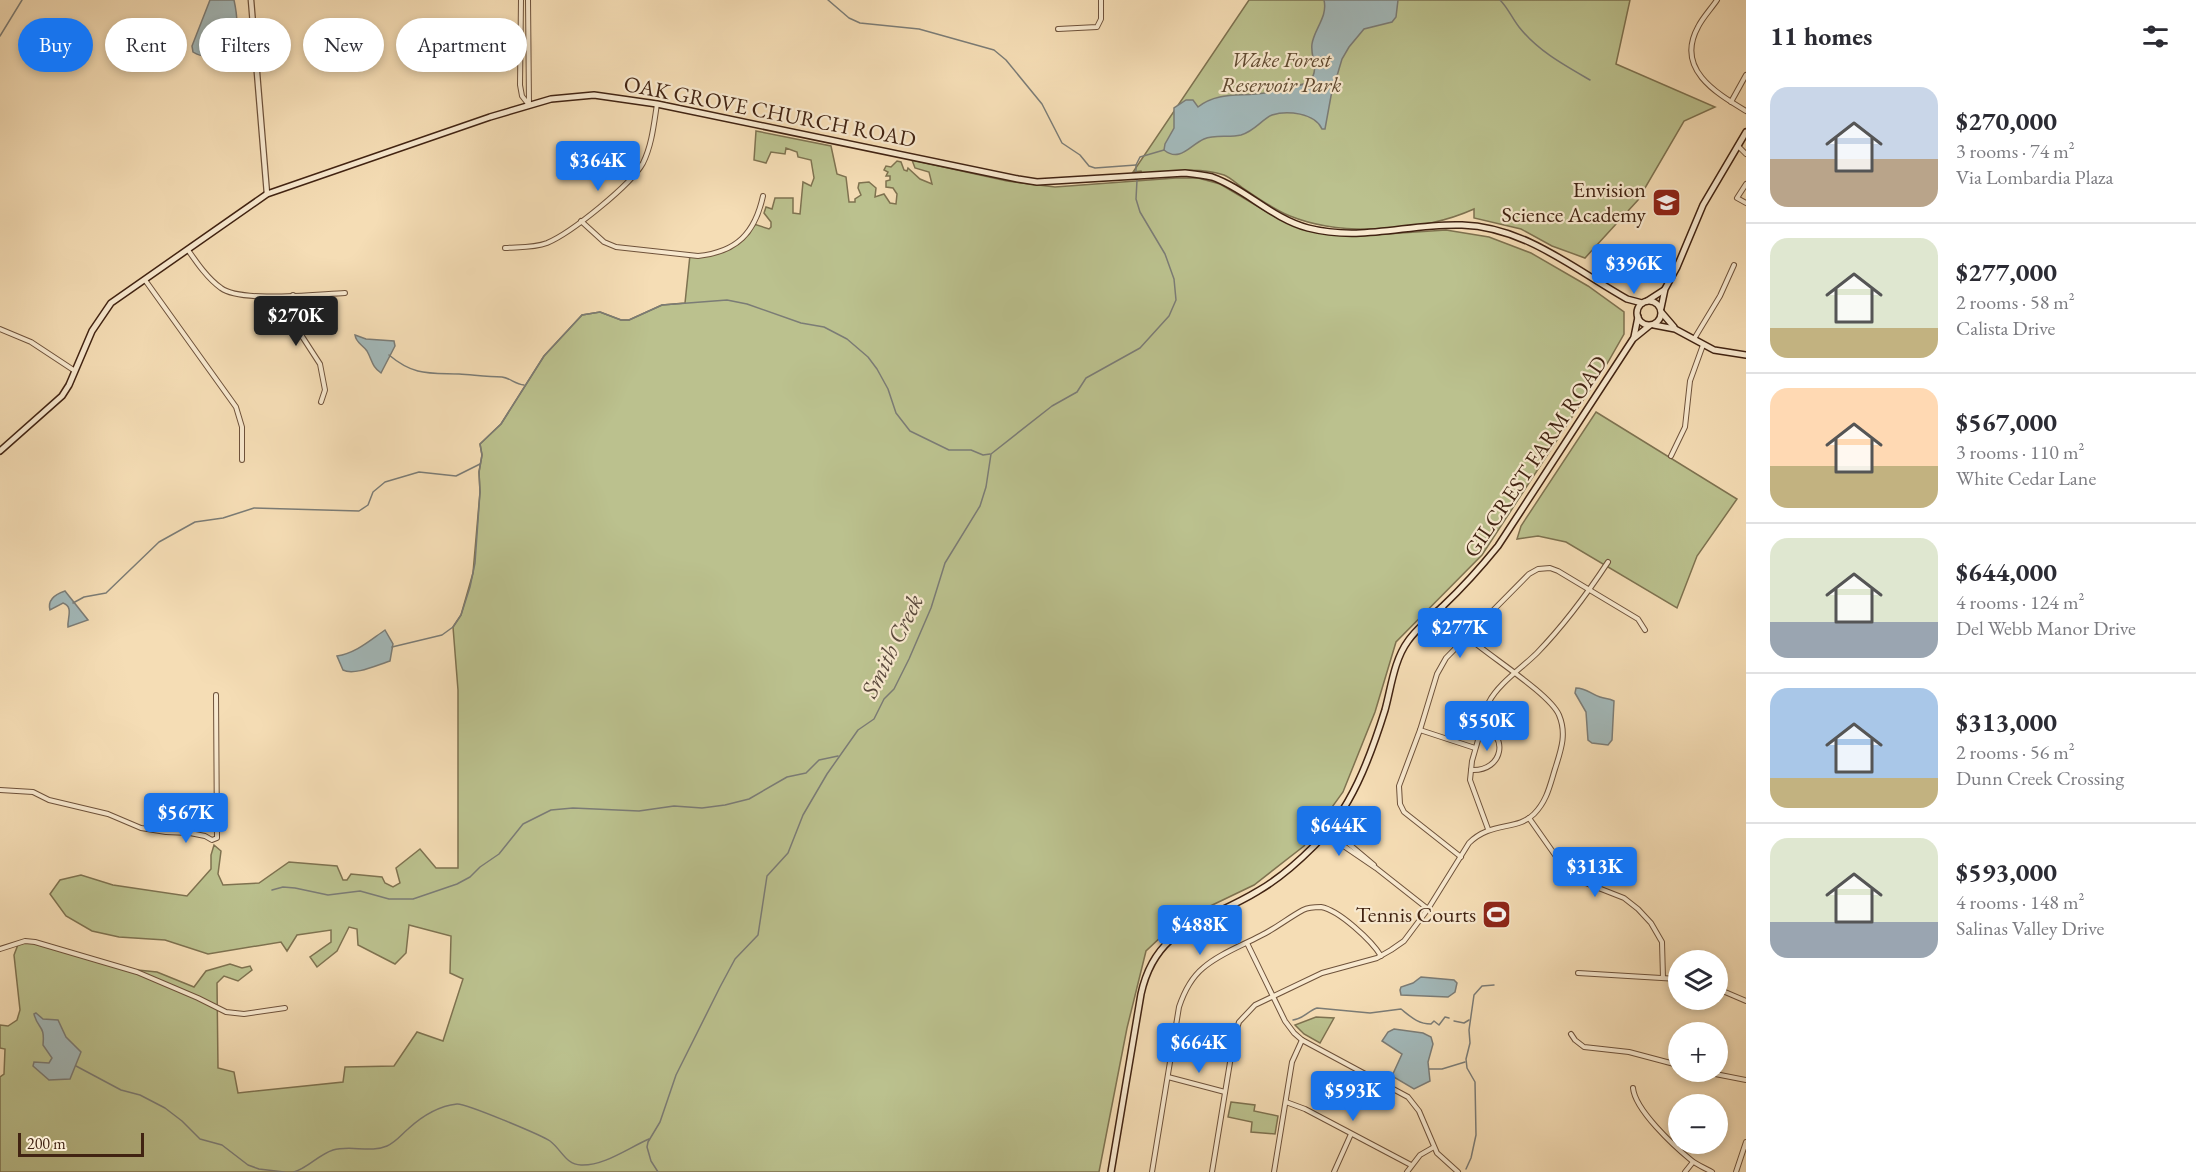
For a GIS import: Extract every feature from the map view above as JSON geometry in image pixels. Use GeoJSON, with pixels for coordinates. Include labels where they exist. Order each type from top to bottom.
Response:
{"type":"FeatureCollection","features":[{"type":"Feature","properties":{"kind":"main road","name":"OAK GROVE CHURCH ROAD"},"geometry":{"type":"LineString","coordinates":[[0,451],[62,396],[76,371],[92,331],[111,303],[267,194],[490,117],[570,96],[609,96],[657,104],[1037,182],[1185,173],[1212,177],[1230,185],[1272,213],[1297,225],[1335,233],[1373,233],[1455,225],[1496,229],[1531,242],[1627,299],[1645,302]]}},
{"type":"Feature","properties":{"kind":"main road"},"geometry":{"type":"LineString","coordinates":[[1651,325],[1660,320],[1665,289],[1677,267],[1703,205],[1746,132]]}},
{"type":"Feature","properties":{"kind":"main road"},"geometry":{"type":"LineString","coordinates":[[1665,289],[1638,308],[1637,316],[1642,323],[1675,329],[1703,345],[1727,353],[1746,355]]}},
{"type":"Feature","properties":{"kind":"main road","name":"OAK GROVE CHURCH ROAD"},"geometry":{"type":"LineString","coordinates":[[1627,299],[1637,316]]}},
{"type":"Feature","properties":{"kind":"main road"},"geometry":{"type":"LineString","coordinates":[[1645,302],[1655,302],[1675,329]]}},
{"type":"Feature","properties":{"kind":"main road","name":"GILCREST FARM ROAD"},"geometry":{"type":"LineString","coordinates":[[1634,339],[1637,316]]}},
{"type":"Feature","properties":{"kind":"main road","name":"GILCREST FARM ROAD"},"geometry":{"type":"LineString","coordinates":[[1111,1172],[1141,994],[1145,975],[1156,955],[1174,935],[1245,899],[1277,879],[1326,834],[1353,793],[1366,765],[1407,642],[1478,571],[1498,546],[1634,339],[1651,325]]}},
{"type":"Feature","properties":{"kind":"street"},"geometry":{"type":"LineString","coordinates":[[251,0],[267,194]]}},
{"type":"Feature","properties":{"kind":"street"},"geometry":{"type":"LineString","coordinates":[[521,0],[521,18]]}},
{"type":"Feature","properties":{"kind":"street"},"geometry":{"type":"LineString","coordinates":[[528,0],[529,105]]}},
{"type":"Feature","properties":{"kind":"street"},"geometry":{"type":"LineString","coordinates":[[1058,29],[1097,27],[1101,19],[1101,0]]}},
{"type":"Feature","properties":{"kind":"street"},"geometry":{"type":"LineString","coordinates":[[1718,0],[1702,19],[1695,32],[1693,57],[1697,70],[1706,84],[1746,111]]}},
{"type":"Feature","properties":{"kind":"street"},"geometry":{"type":"LineString","coordinates":[[520,72],[522,96],[529,105]]}},
{"type":"Feature","properties":{"kind":"street"},"geometry":{"type":"LineString","coordinates":[[1731,102],[1746,75]]}},
{"type":"Feature","properties":{"kind":"street"},"geometry":{"type":"LineString","coordinates":[[506,248],[537,246],[549,242],[581,221],[626,184],[643,163],[649,148],[657,104]]}},
{"type":"Feature","properties":{"kind":"street"},"geometry":{"type":"LineString","coordinates":[[1738,146],[1746,148]]}},
{"type":"Feature","properties":{"kind":"street"},"geometry":{"type":"LineString","coordinates":[[1738,146],[1746,154]]}},
{"type":"Feature","properties":{"kind":"street"},"geometry":{"type":"LineString","coordinates":[[1746,184],[1737,198],[1746,203]]}},
{"type":"Feature","properties":{"kind":"street"},"geometry":{"type":"LineString","coordinates":[[581,221],[604,242],[616,247],[698,256],[710,255],[731,247],[744,237],[756,219],[763,196]]}},
{"type":"Feature","properties":{"kind":"street"},"geometry":{"type":"LineString","coordinates":[[188,250],[209,277],[222,289],[239,295],[345,293]]}},
{"type":"Feature","properties":{"kind":"street"},"geometry":{"type":"LineString","coordinates":[[1694,339],[1720,296],[1734,265]]}},
{"type":"Feature","properties":{"kind":"street"},"geometry":{"type":"LineString","coordinates":[[145,280],[236,407],[242,427],[242,460]]}},
{"type":"Feature","properties":{"kind":"street"},"geometry":{"type":"LineString","coordinates":[[293,295],[293,315],[296,327],[320,364],[325,390],[321,402]]}},
{"type":"Feature","properties":{"kind":"street"},"geometry":{"type":"LineString","coordinates":[[0,329],[31,342],[76,371]]}},
{"type":"Feature","properties":{"kind":"street"},"geometry":{"type":"LineString","coordinates":[[1671,456],[1685,427],[1690,381],[1703,345]]}},
{"type":"Feature","properties":{"kind":"street"},"geometry":{"type":"LineString","coordinates":[[1488,829],[1470,780],[1475,747],[1492,696],[1562,626],[1608,562]]}},
{"type":"Feature","properties":{"kind":"street"},"geometry":{"type":"LineString","coordinates":[[1461,857],[1409,817],[1400,804],[1400,786],[1437,674],[1446,658],[1528,574],[1538,569],[1550,568],[1558,571],[1638,619],[1645,630]]}},
{"type":"Feature","properties":{"kind":"street"},"geometry":{"type":"LineString","coordinates":[[1212,1172],[1234,1038],[1239,1022],[1251,1008],[1328,970],[1381,956],[1404,940],[1428,909],[1476,836],[1488,829],[1529,818],[1544,802],[1562,745],[1563,730],[1559,716],[1550,702],[1469,637],[1442,607]]}},
{"type":"Feature","properties":{"kind":"street"},"geometry":{"type":"LineString","coordinates":[[0,790],[33,792],[49,800],[108,814],[141,828],[190,833],[212,840],[217,838],[216,695]]}},
{"type":"Feature","properties":{"kind":"street"},"geometry":{"type":"LineString","coordinates":[[1471,770],[1483,770],[1489,767],[1496,760],[1499,750],[1496,736],[1492,731],[1482,728]]}},
{"type":"Feature","properties":{"kind":"street"},"geometry":{"type":"LineString","coordinates":[[1420,730],[1475,747]]}},
{"type":"Feature","properties":{"kind":"street"},"geometry":{"type":"LineString","coordinates":[[1529,818],[1563,867],[1573,877],[1624,898],[1651,923],[1662,942],[1663,978]]}},
{"type":"Feature","properties":{"kind":"street"},"geometry":{"type":"LineString","coordinates":[[1330,828],[1428,909]]}},
{"type":"Feature","properties":{"kind":"street"},"geometry":{"type":"LineString","coordinates":[[1326,834],[1376,868]]}},
{"type":"Feature","properties":{"kind":"street"},"geometry":{"type":"LineString","coordinates":[[1152,1172],[1178,1013],[1187,988],[1198,973],[1211,962],[1303,910],[1320,907],[1335,913],[1370,940],[1381,956]]}},
{"type":"Feature","properties":{"kind":"street"},"geometry":{"type":"LineString","coordinates":[[0,949],[25,941],[35,942],[116,965],[198,998],[226,1012],[244,1014],[285,1008]]}},
{"type":"Feature","properties":{"kind":"street"},"geometry":{"type":"LineString","coordinates":[[1247,943],[1290,1029],[1302,1040],[1408,1097],[1419,1112],[1434,1148],[1443,1160],[1458,1172]]}},
{"type":"Feature","properties":{"kind":"street"},"geometry":{"type":"LineString","coordinates":[[1578,973],[1668,978]]}},
{"type":"Feature","properties":{"kind":"street"},"geometry":{"type":"LineString","coordinates":[[1728,993],[1746,1001]]}},
{"type":"Feature","properties":{"kind":"street"},"geometry":{"type":"LineString","coordinates":[[1571,1034],[1584,1047],[1629,1052],[1668,1062]]}},
{"type":"Feature","properties":{"kind":"street"},"geometry":{"type":"LineString","coordinates":[[1274,1172],[1292,1062],[1302,1040]]}},
{"type":"Feature","properties":{"kind":"street"},"geometry":{"type":"LineString","coordinates":[[1728,1076],[1746,1080]]}},
{"type":"Feature","properties":{"kind":"street"},"geometry":{"type":"LineString","coordinates":[[1168,1077],[1225,1092]]}},
{"type":"Feature","properties":{"kind":"street"},"geometry":{"type":"LineString","coordinates":[[1633,1088],[1634,1095],[1645,1112],[1694,1162],[1712,1172]]}},
{"type":"Feature","properties":{"kind":"street"},"geometry":{"type":"LineString","coordinates":[[1286,1102],[1299,1106],[1411,1165]]}},
{"type":"Feature","properties":{"kind":"street"},"geometry":{"type":"LineString","coordinates":[[1334,1172],[1351,1134]]}},
{"type":"Feature","properties":{"kind":"street"},"geometry":{"type":"LineString","coordinates":[[1736,1172],[1746,1142]]}},
{"type":"Feature","properties":{"kind":"street"},"geometry":{"type":"LineString","coordinates":[[1407,1172],[1420,1155],[1434,1148]]}},
{"type":"Feature","properties":{"kind":"street"},"geometry":{"type":"LineString","coordinates":[[1685,1172],[1694,1162]]}},
{"type":"Feature","properties":{"kind":"green space","name":"Wake Forest Reservoir Park"},"geometry":{"type":"Polygon","coordinates":[[[1249,0],[1630,0],[1616,64],[1715,107],[1684,121],[1638,200],[1585,258],[1552,246],[1521,229],[1474,218],[1474,209],[1454,217],[1407,227],[1358,229],[1334,227],[1290,216],[1224,175],[1214,172],[1193,170],[1142,174],[1141,171],[1133,172],[1249,0]]]}},
{"type":"Feature","properties":{"kind":"green space"},"geometry":{"type":"Polygon","coordinates":[[[756,131],[831,146],[837,174],[846,177],[849,202],[855,202],[855,199],[861,195],[858,188],[859,183],[869,182],[876,188],[875,197],[884,194],[890,203],[896,204],[897,194],[893,188],[886,187],[886,181],[890,180],[890,176],[886,176],[888,172],[884,170],[886,166],[891,167],[897,161],[901,162],[904,170],[907,171],[908,168],[920,179],[932,184],[929,172],[915,168],[912,160],[1007,181],[1055,187],[1198,178],[1220,184],[1279,219],[1300,228],[1356,236],[1446,230],[1489,237],[1531,253],[1588,286],[1624,312],[1624,334],[1482,555],[1396,642],[1375,712],[1343,792],[1304,846],[1254,885],[1177,922],[1146,951],[1127,1028],[1099,1172],[0,1172],[0,1077],[4,1074],[5,1049],[0,1048],[0,1025],[8,1026],[17,1020],[20,1010],[14,955],[19,942],[25,941],[128,969],[157,972],[194,987],[206,971],[230,964],[242,968],[250,966],[252,970],[238,981],[224,976],[217,983],[218,1068],[234,1072],[238,1093],[343,1082],[345,1067],[394,1066],[417,1032],[443,1041],[463,979],[450,973],[451,936],[409,925],[406,953],[395,964],[358,945],[357,929],[349,927],[337,951],[317,967],[310,957],[331,942],[331,930],[297,935],[287,951],[281,942],[208,954],[165,940],[119,937],[92,931],[66,916],[50,894],[60,880],[81,875],[113,885],[187,896],[211,869],[214,845],[221,851],[218,874],[223,885],[259,883],[289,862],[337,866],[343,880],[347,880],[351,874],[382,877],[385,883],[393,887],[400,883],[396,868],[420,849],[436,868],[458,868],[458,690],[453,627],[461,615],[473,573],[480,492],[479,472],[482,455],[480,444],[501,424],[544,356],[582,315],[600,312],[621,320],[629,320],[662,305],[685,303],[690,255],[709,255],[737,243],[754,224],[769,229],[771,222],[764,213],[766,207],[772,209],[775,198],[793,198],[793,213],[800,214],[803,182],[811,186],[814,178],[811,160],[798,157],[797,152],[786,148],[785,154],[771,152],[766,163],[754,160],[756,131]]]}},
{"type":"Feature","properties":{"kind":"green space"},"geometry":{"type":"Polygon","coordinates":[[[1596,412],[1737,499],[1697,556],[1677,608],[1566,542],[1538,536],[1517,539],[1521,526],[1596,412]]]}},
{"type":"Feature","properties":{"kind":"green space"},"geometry":{"type":"Polygon","coordinates":[[[1316,1017],[1334,1018],[1320,1043],[1304,1034],[1295,1025],[1316,1017]]]}},
{"type":"Feature","properties":{"kind":"green space"},"geometry":{"type":"Polygon","coordinates":[[[1231,1102],[1255,1105],[1254,1111],[1278,1116],[1275,1134],[1251,1132],[1252,1122],[1228,1117],[1231,1102]]]}},
{"type":"Feature","properties":{"kind":"shaded area"},"geometry":{"type":"Polygon","coordinates":[[[210,0],[234,0],[237,18],[203,18],[210,0]]]}},
{"type":"Feature","properties":{"kind":"shaded area"},"geometry":{"type":"Polygon","coordinates":[[[1324,0],[1398,0],[1396,17],[1392,22],[1364,29],[1342,59],[1331,96],[1325,129],[1307,116],[1293,113],[1278,114],[1268,117],[1241,135],[1208,138],[1185,152],[1175,155],[1164,150],[1174,128],[1174,108],[1186,100],[1193,100],[1198,107],[1222,97],[1265,93],[1310,81],[1314,72],[1313,38],[1324,12],[1324,0]]]}},
{"type":"Feature","properties":{"kind":"shaded area"},"geometry":{"type":"Polygon","coordinates":[[[199,28],[199,54],[193,52],[192,46],[199,28]]]}},
{"type":"Feature","properties":{"kind":"shaded area"},"geometry":{"type":"Polygon","coordinates":[[[355,335],[366,339],[394,341],[395,346],[381,373],[374,366],[367,351],[355,335]]]}},
{"type":"Feature","properties":{"kind":"shaded area"},"geometry":{"type":"Polygon","coordinates":[[[65,591],[88,620],[68,627],[69,610],[66,605],[63,603],[50,610],[51,600],[65,591]]]}},
{"type":"Feature","properties":{"kind":"shaded area"},"geometry":{"type":"Polygon","coordinates":[[[385,630],[393,644],[390,661],[359,671],[343,670],[337,656],[356,649],[385,630]]]}},
{"type":"Feature","properties":{"kind":"shaded area"},"geometry":{"type":"Polygon","coordinates":[[[1576,688],[1614,701],[1612,740],[1608,745],[1592,743],[1588,740],[1586,712],[1575,693],[1576,688]]]}},
{"type":"Feature","properties":{"kind":"shaded area"},"geometry":{"type":"Polygon","coordinates":[[[1421,977],[1454,980],[1457,983],[1455,992],[1448,997],[1401,995],[1401,987],[1421,977]]]}},
{"type":"Feature","properties":{"kind":"shaded area"},"geometry":{"type":"Polygon","coordinates":[[[36,1013],[43,1019],[58,1020],[66,1037],[81,1052],[70,1079],[49,1080],[33,1066],[34,1062],[49,1063],[52,1058],[43,1045],[43,1034],[34,1014],[36,1013]]]}},
{"type":"Feature","properties":{"kind":"shaded area"},"geometry":{"type":"Polygon","coordinates":[[[1394,1029],[1423,1033],[1431,1037],[1433,1044],[1428,1062],[1430,1081],[1414,1089],[1392,1076],[1402,1054],[1382,1041],[1388,1032],[1394,1029]]]}},
{"type":"Feature","properties":{"kind":"waterway"},"geometry":{"type":"LineString","coordinates":[[0,36],[22,0]]}},
{"type":"Feature","properties":{"kind":"waterway"},"geometry":{"type":"LineString","coordinates":[[828,0],[849,18],[860,23],[919,29],[994,50],[1006,60],[1042,104],[1062,143],[1080,155],[1089,166],[1095,168],[1136,165]]}},
{"type":"Feature","properties":{"kind":"waterway"},"geometry":{"type":"LineString","coordinates":[[1500,0],[1526,36],[1552,57],[1590,80]]}},
{"type":"Feature","properties":{"kind":"waterway","name":"Smith Creek"},"geometry":{"type":"LineString","coordinates":[[1136,172],[1136,165],[1140,157],[1164,150]]}},
{"type":"Feature","properties":{"kind":"waterway","name":"Smith Creek"},"geometry":{"type":"LineString","coordinates":[[658,1172],[651,1161],[648,1142],[660,1122],[676,1075],[720,987],[735,959],[758,935],[767,876],[788,853],[803,815],[827,774],[858,730],[874,719],[884,699],[894,689],[931,608],[945,563],[980,506],[986,487],[991,454],[1052,406],[1077,392],[1086,378],[1140,348],[1169,316],[1176,300],[1174,279],[1165,254],[1140,212],[1136,199],[1137,180]]}},
{"type":"Feature","properties":{"kind":"waterway"},"geometry":{"type":"LineString","coordinates":[[392,647],[442,635],[453,627],[461,615],[475,563],[480,492],[479,472],[482,455],[480,444],[501,424],[544,356],[582,315],[600,312],[621,320],[629,320],[662,305],[727,300],[747,304],[801,323],[824,327],[847,339],[868,357],[888,389],[896,413],[910,431],[949,450],[971,450],[983,455],[990,454]]}},
{"type":"Feature","properties":{"kind":"waterway"},"geometry":{"type":"LineString","coordinates":[[389,355],[406,367],[422,372],[502,377],[524,385]]}},
{"type":"Feature","properties":{"kind":"waterway"},"geometry":{"type":"LineString","coordinates":[[73,603],[84,597],[106,593],[159,542],[195,522],[223,518],[254,508],[359,511],[368,505],[373,492],[385,482],[419,472],[456,476],[480,464]]}},
{"type":"Feature","properties":{"kind":"waterway"},"geometry":{"type":"LineString","coordinates":[[272,890],[283,887],[295,888],[328,895],[360,891],[389,899],[413,899],[457,884],[470,877],[499,854],[523,824],[551,810],[573,808],[639,811],[674,806],[702,808],[725,805],[749,799],[787,777],[806,773],[819,760],[838,756]]}},
{"type":"Feature","properties":{"kind":"waterway"},"geometry":{"type":"LineString","coordinates":[[1466,1169],[1476,1135],[1475,1082],[1467,1068],[1466,1059],[1470,1043],[1469,1030],[1474,995],[1482,986],[1494,985]]}},
{"type":"Feature","properties":{"kind":"waterway"},"geometry":{"type":"LineString","coordinates":[[1293,1020],[1317,1008],[1370,1013],[1401,1009],[1418,1021],[1426,1024],[1434,1021],[1439,1025],[1445,1017],[1449,1018]]}},
{"type":"Feature","properties":{"kind":"waterway"},"geometry":{"type":"LineString","coordinates":[[1454,1021],[1464,1023],[1469,1020]]}},
{"type":"Feature","properties":{"kind":"waterway"},"geometry":{"type":"LineString","coordinates":[[1429,1069],[1442,1069],[1465,1062]]}},
{"type":"Feature","properties":{"kind":"waterway"},"geometry":{"type":"LineString","coordinates":[[76,1066],[121,1090],[140,1095],[165,1108],[200,1139],[222,1145],[248,1165],[259,1169],[284,1172]]}},
{"type":"Feature","properties":{"kind":"waterway"},"geometry":{"type":"LineString","coordinates":[[294,1172],[333,1150],[374,1149],[387,1146],[424,1116],[457,1104],[519,1126],[544,1138],[554,1144],[568,1160],[581,1165],[598,1163],[649,1139]]}},
{"type":"Feature","properties":{"kind":"place","name":"Envision Science Academy"},"geometry":{"type":"Point","coordinates":[1667,202]}},
{"type":"Feature","properties":{"kind":"place","name":"Tennis Courts"},"geometry":{"type":"Point","coordinates":[1497,914]}}]}
